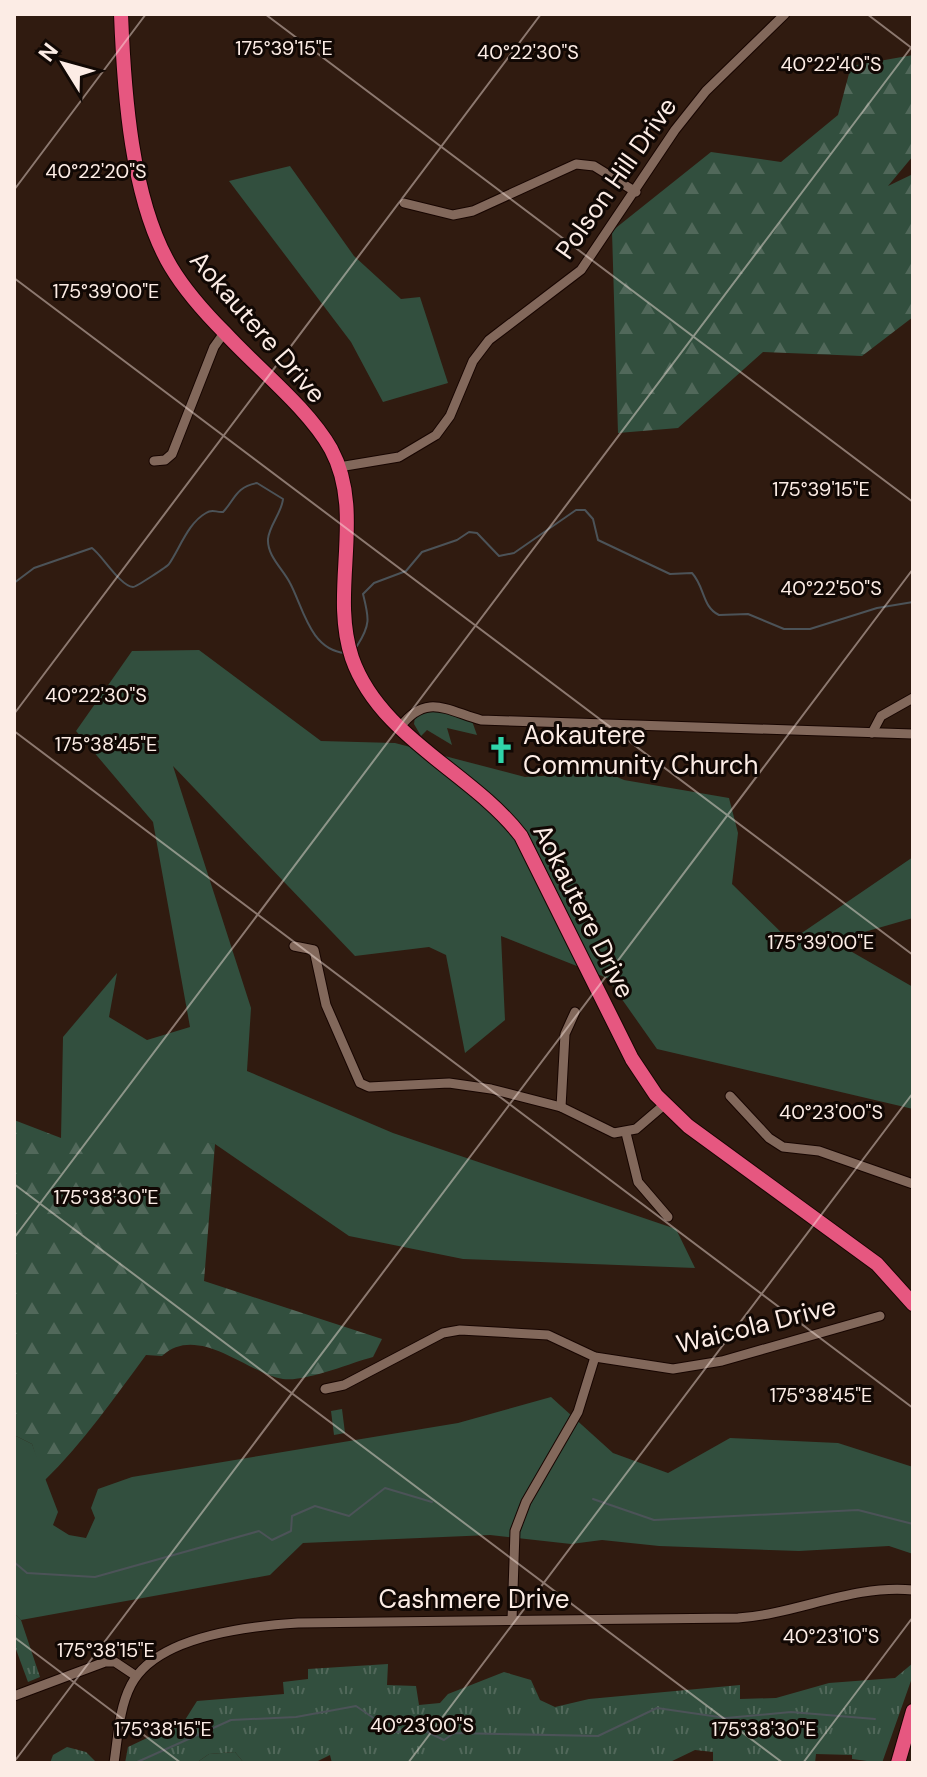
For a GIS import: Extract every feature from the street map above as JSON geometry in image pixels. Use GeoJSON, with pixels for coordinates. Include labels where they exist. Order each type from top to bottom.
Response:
{"type":"FeatureCollection","features":[{"type":"Feature","properties":{"kind":"highway","name":"Aokautere Drive"},"geometry":{"type":"LineString","coordinates":[[121,14],[128,121],[152,221],[177,276],[224,333],[321,434],[339,467],[347,510],[342,607],[353,661],[374,699],[400,727],[509,820],[521,836],[632,1059],[664,1105],[766,1184],[862,1252],[912,1298]]}},
{"type":"Feature","properties":{"kind":"highway"},"geometry":{"type":"LineString","coordinates":[[898,1763],[913,1711]]}},
{"type":"Feature","properties":{"kind":"street","name":"Polson Hill Drive"},"geometry":{"type":"LineString","coordinates":[[339,467],[399,457],[418,449],[436,435],[450,416],[473,361],[489,340],[581,270],[706,91],[785,14]]}},
{"type":"Feature","properties":{"kind":"street"},"geometry":{"type":"LineString","coordinates":[[404,203],[453,215],[473,211],[576,164],[594,166],[636,192]]}},
{"type":"Feature","properties":{"kind":"street"},"geometry":{"type":"LineString","coordinates":[[154,461],[165,460],[172,454],[214,347],[224,333]]}},
{"type":"Feature","properties":{"kind":"street"},"geometry":{"type":"LineString","coordinates":[[872,733],[881,716],[913,698]]}},
{"type":"Feature","properties":{"kind":"street"},"geometry":{"type":"LineString","coordinates":[[400,727],[420,708],[431,705],[481,720],[913,734]]}},
{"type":"Feature","properties":{"kind":"street"},"geometry":{"type":"LineString","coordinates":[[294,946],[314,950],[326,1005],[360,1083],[369,1087],[449,1083],[561,1107],[599,1128],[626,1133],[636,1129],[664,1105]]}},
{"type":"Feature","properties":{"kind":"street"},"geometry":{"type":"LineString","coordinates":[[561,1107],[565,1034],[575,1012]]}},
{"type":"Feature","properties":{"kind":"street"},"geometry":{"type":"LineString","coordinates":[[730,1096],[776,1143],[791,1149],[819,1151],[913,1184]]}},
{"type":"Feature","properties":{"kind":"street"},"geometry":{"type":"LineString","coordinates":[[626,1133],[638,1182],[668,1217]]}},
{"type":"Feature","properties":{"kind":"street","name":"Waicola Drive"},"geometry":{"type":"LineString","coordinates":[[325,1389],[344,1385],[443,1333],[460,1330],[548,1335],[595,1357],[673,1369],[722,1361],[880,1316]]}},
{"type":"Feature","properties":{"kind":"street"},"geometry":{"type":"LineString","coordinates":[[512,1620],[515,1531],[526,1502],[578,1412],[595,1357]]}},
{"type":"Feature","properties":{"kind":"street","name":"Cashmere Drive"},"geometry":{"type":"LineString","coordinates":[[136,1676],[169,1649],[250,1628],[298,1623],[758,1617],[859,1592],[913,1590]]}},
{"type":"Feature","properties":{"kind":"street"},"geometry":{"type":"LineString","coordinates":[[14,1696],[105,1662],[115,1662],[136,1676],[124,1701],[114,1763]]}},
{"type":"Feature","properties":{"kind":"green space"},"geometry":{"type":"Polygon","coordinates":[[[913,55],[913,156],[888,186],[913,174],[913,317],[862,356],[763,352],[678,428],[618,433],[612,231],[711,152],[781,162],[838,115],[851,66],[913,55]]]}},
{"type":"Feature","properties":{"kind":"green space"},"geometry":{"type":"Polygon","coordinates":[[[290,166],[354,256],[401,299],[420,297],[448,383],[383,402],[351,342],[229,181],[290,166]]]}},
{"type":"Feature","properties":{"kind":"green space"},"geometry":{"type":"Polygon","coordinates":[[[199,650],[321,741],[395,743],[525,777],[606,772],[624,780],[729,798],[738,833],[732,884],[790,941],[913,857],[913,918],[833,941],[913,987],[913,1109],[657,1049],[607,978],[501,936],[505,1020],[465,1053],[446,955],[429,947],[355,956],[173,766],[251,1008],[247,1071],[393,1133],[676,1229],[695,1268],[463,1259],[349,1236],[215,1144],[61,1138],[63,1037],[117,973],[109,1017],[147,1040],[190,1027],[153,822],[76,731],[132,651],[199,650]]]}},
{"type":"Feature","properties":{"kind":"green space"},"geometry":{"type":"Polygon","coordinates":[[[434,709],[472,721],[477,735],[447,728],[452,745],[427,730],[421,736],[414,724],[415,717],[434,709]]]}},
{"type":"Feature","properties":{"kind":"green space"},"geometry":{"type":"Polygon","coordinates":[[[14,1120],[61,1138],[171,1136],[215,1144],[204,1281],[382,1339],[373,1357],[316,1375],[283,1379],[207,1347],[191,1345],[176,1347],[162,1356],[146,1355],[85,1436],[44,1481],[32,1444],[14,1435],[14,1120]]]}},
{"type":"Feature","properties":{"kind":"green space"},"geometry":{"type":"Polygon","coordinates":[[[551,1397],[613,1453],[668,1473],[730,1438],[838,1443],[913,1467],[913,1554],[889,1546],[799,1551],[659,1546],[602,1540],[571,1544],[490,1535],[303,1543],[270,1575],[21,1620],[14,1613],[14,1435],[32,1444],[58,1512],[53,1525],[69,1535],[86,1538],[95,1518],[91,1508],[98,1489],[132,1477],[458,1423],[551,1397]]]}},
{"type":"Feature","properties":{"kind":"green space"},"geometry":{"type":"Polygon","coordinates":[[[342,1409],[345,1433],[334,1435],[331,1411],[342,1409]]]}},
{"type":"Feature","properties":{"kind":"green space"},"geometry":{"type":"Polygon","coordinates":[[[14,1613],[21,1620],[40,1677],[28,1682],[14,1644],[14,1613]]]}},
{"type":"Feature","properties":{"kind":"green space"},"geometry":{"type":"Polygon","coordinates":[[[913,1663],[913,1675],[882,1763],[852,1759],[852,1755],[816,1754],[815,1763],[713,1761],[713,1752],[695,1750],[668,1763],[332,1763],[330,1755],[314,1763],[244,1763],[235,1752],[209,1754],[196,1763],[125,1763],[128,1747],[185,1720],[197,1701],[284,1694],[283,1682],[308,1679],[308,1669],[388,1664],[387,1685],[416,1686],[419,1705],[440,1703],[448,1694],[504,1672],[531,1680],[540,1700],[555,1707],[589,1699],[740,1685],[740,1699],[776,1698],[829,1683],[895,1678],[913,1663]]]}},
{"type":"Feature","properties":{"kind":"green space"},"geometry":{"type":"Polygon","coordinates":[[[67,1747],[86,1752],[97,1763],[50,1763],[53,1755],[67,1747]]]}},
{"type":"Feature","properties":{"kind":"green space"},"geometry":{"type":"Polygon","coordinates":[[[235,1752],[244,1763],[196,1763],[209,1754],[235,1752]]]}},
{"type":"Feature","properties":{"kind":"waterway"},"geometry":{"type":"LineString","coordinates":[[14,583],[34,568],[92,548],[123,581],[133,587],[169,564],[189,529],[200,517],[211,511],[223,512],[240,491],[257,483],[283,499],[268,539],[273,557],[290,583],[316,636],[333,650],[345,653]]}},
{"type":"Feature","properties":{"kind":"waterway"},"geometry":{"type":"LineString","coordinates":[[357,646],[368,621],[363,594],[374,583],[406,571],[422,552],[457,540],[469,532],[477,533],[499,556],[514,553],[576,510],[585,510],[593,519],[598,540],[670,574],[692,573],[709,607],[719,615],[748,614],[784,629],[810,629],[877,608],[913,602]]}},
{"type":"Feature","properties":{"kind":"waterway"},"geometry":{"type":"LineString","coordinates":[[14,1562],[27,1573],[95,1577],[259,1531],[272,1540],[291,1531],[292,1516],[315,1506],[349,1516],[385,1488],[432,1502]]}},
{"type":"Feature","properties":{"kind":"waterway"},"geometry":{"type":"LineString","coordinates":[[593,1499],[654,1520],[858,1510],[913,1524]]}},
{"type":"Feature","properties":{"kind":"waterway"},"geometry":{"type":"LineString","coordinates":[[135,1763],[231,1720],[296,1717],[356,1706],[394,1732],[425,1731],[444,1740],[454,1733],[598,1736],[657,1708],[726,1718],[791,1712],[875,1719]]}},
{"type":"Feature","properties":{"kind":"place","name":"Aokautere Community Church"},"geometry":{"type":"Point","coordinates":[501,750]}}]}
